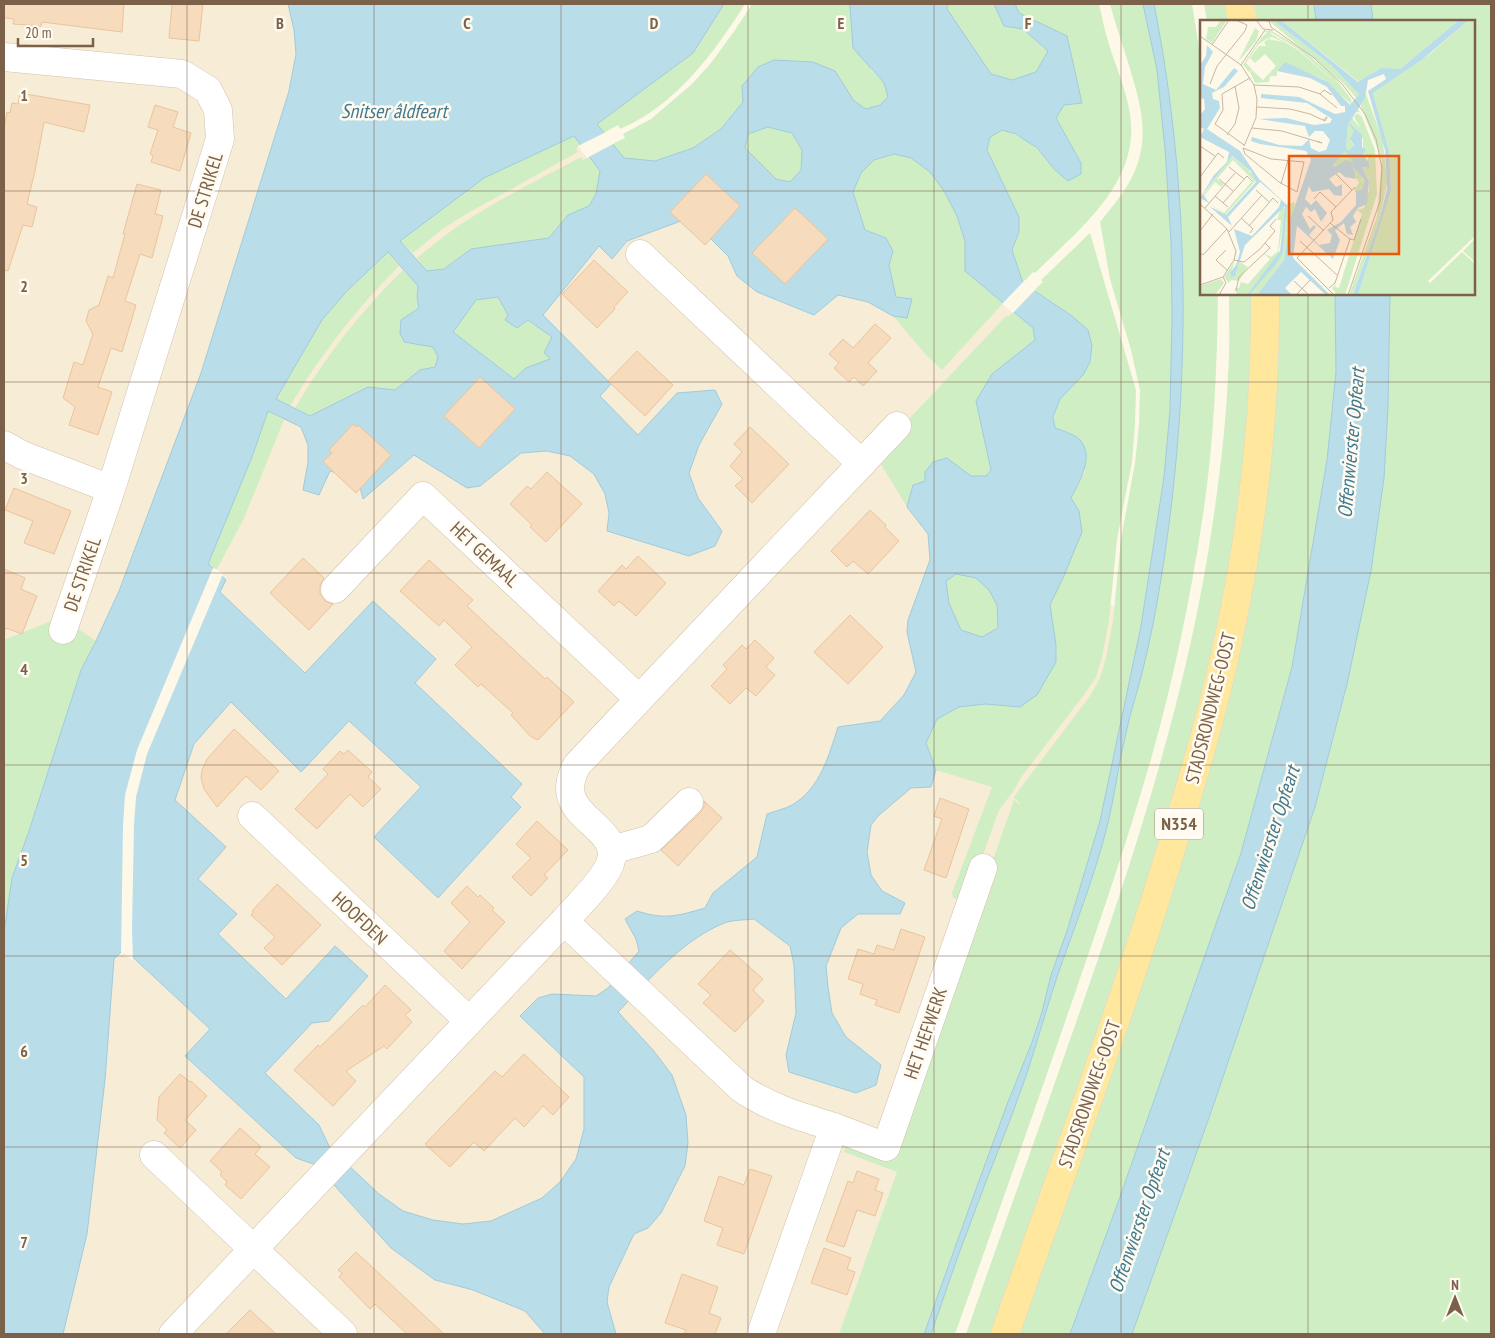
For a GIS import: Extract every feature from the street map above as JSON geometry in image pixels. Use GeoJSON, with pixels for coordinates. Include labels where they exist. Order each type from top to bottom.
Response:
{"type":"FeatureCollection","features":[{"type":"Feature","properties":{"kind":"main road"},"geometry":{"type":"LineString","coordinates":[[1239,4],[1242,20]]}},
{"type":"Feature","properties":{"kind":"main road","name":"STADSRONDWEG-OOST"},"geometry":{"type":"LineString","coordinates":[[1005,1334],[1127,987],[1191,787],[1213,705],[1232,623],[1256,472],[1262,385],[1265,295]]}},
{"type":"Feature","properties":{"kind":"street","name":"DE STRIKEL"},"geometry":{"type":"LineString","coordinates":[[4,57],[182,74],[208,90],[218,110],[220,140],[111,489],[63,630]]}},
{"type":"Feature","properties":{"kind":"street"},"geometry":{"type":"LineString","coordinates":[[640,254],[862,464]]}},
{"type":"Feature","properties":{"kind":"street"},"geometry":{"type":"LineString","coordinates":[[174,1334],[564,921],[602,877],[609,866],[612,850],[608,839],[576,806],[572,799],[571,780],[577,765],[898,426]]}},
{"type":"Feature","properties":{"kind":"street"},"geometry":{"type":"LineString","coordinates":[[4,445],[22,455],[111,489]]}},
{"type":"Feature","properties":{"kind":"street","name":"HET GEMAAL"},"geometry":{"type":"LineString","coordinates":[[335,589],[423,496],[639,699]]}},
{"type":"Feature","properties":{"kind":"street"},"geometry":{"type":"LineString","coordinates":[[612,850],[651,839],[689,802]]}},
{"type":"Feature","properties":{"kind":"street","name":"HOOFDEN"},"geometry":{"type":"LineString","coordinates":[[252,816],[469,1021]]}},
{"type":"Feature","properties":{"kind":"street","name":"HET HEFWERK"},"geometry":{"type":"LineString","coordinates":[[564,921],[736,1083],[756,1098],[770,1105],[886,1146],[983,868]]}},
{"type":"Feature","properties":{"kind":"street"},"geometry":{"type":"LineString","coordinates":[[761,1334],[834,1127]]}},
{"type":"Feature","properties":{"kind":"street"},"geometry":{"type":"LineString","coordinates":[[154,1155],[343,1334]]}},
{"type":"Feature","properties":{"kind":"shaded area"},"geometry":{"type":"Polygon","coordinates":[[[4,4],[348,4],[107,660],[4,650],[4,4]]]}},
{"type":"Feature","properties":{"kind":"shaded area"},"geometry":{"type":"Polygon","coordinates":[[[577,117],[629,180],[990,269],[1059,332],[1020,531],[1162,646],[930,1334],[57,1334],[109,815],[268,392],[336,287],[577,117]]]}},
{"type":"Feature","properties":{"kind":"green space"},"geometry":{"type":"Polygon","coordinates":[[[724,4],[745,4],[714,50],[690,78],[663,103],[645,116],[620,129],[618,125],[604,133],[597,124],[693,53],[724,4]]]}},
{"type":"Feature","properties":{"kind":"green space"},"geometry":{"type":"Polygon","coordinates":[[[752,4],[850,5],[871,70],[884,83],[888,97],[880,105],[866,109],[854,101],[835,71],[743,102],[721,129],[693,148],[655,161],[624,158],[612,144],[625,138],[623,134],[651,119],[692,84],[711,63],[752,4]]]}},
{"type":"Feature","properties":{"kind":"green space"},"geometry":{"type":"Polygon","coordinates":[[[948,4],[994,4],[1004,26],[1023,29],[1048,51],[1036,72],[1012,80],[991,74],[947,9],[948,4]]]}},
{"type":"Feature","properties":{"kind":"green space"},"geometry":{"type":"Polygon","coordinates":[[[1015,4],[1099,4],[1128,104],[1131,139],[1126,162],[1116,183],[1103,203],[1070,240],[1023,283],[1012,250],[1019,232],[987,150],[990,137],[1002,130],[1020,137],[1033,145],[1055,170],[1081,163],[1056,118],[1064,105],[1082,103],[1067,36],[1019,13],[1015,4]]]}},
{"type":"Feature","properties":{"kind":"green space"},"geometry":{"type":"Polygon","coordinates":[[[1110,4],[1143,4],[1157,70],[1165,149],[1171,241],[1170,410],[1164,477],[1141,626],[1100,821],[1067,931],[1051,975],[1032,1042],[1008,1102],[924,1334],[839,1334],[897,1172],[844,1152],[847,1143],[888,1158],[1014,800],[1020,803],[1014,798],[1090,696],[1100,678],[1106,658],[1113,621],[1121,539],[1135,463],[1140,390],[1131,350],[1110,279],[1100,222],[1133,175],[1139,160],[1143,131],[1136,88],[1110,4]]]}},
{"type":"Feature","properties":{"kind":"green space"},"geometry":{"type":"Polygon","coordinates":[[[1154,4],[1192,4],[1200,54],[1200,295],[1218,295],[1216,379],[1212,436],[1206,493],[1186,611],[1167,700],[1133,819],[1030,1123],[955,1334],[931,1334],[1030,1064],[1057,977],[1102,846],[1129,718],[1153,626],[1171,507],[1178,436],[1182,363],[1181,219],[1166,75],[1154,4]]]}},
{"type":"Feature","properties":{"kind":"green space"},"geometry":{"type":"Polygon","coordinates":[[[1204,4],[1226,4],[1229,20],[1207,20],[1204,4]]]}},
{"type":"Feature","properties":{"kind":"green space"},"geometry":{"type":"Polygon","coordinates":[[[1254,4],[1314,4],[1316,20],[1257,20],[1254,4]]]}},
{"type":"Feature","properties":{"kind":"green space"},"geometry":{"type":"Polygon","coordinates":[[[1371,4],[1491,4],[1491,1334],[1132,1334],[1210,1115],[1315,807],[1347,684],[1388,407],[1390,295],[1475,295],[1475,20],[1373,20],[1371,4]]]}},
{"type":"Feature","properties":{"kind":"green space"},"geometry":{"type":"Polygon","coordinates":[[[768,127],[792,133],[802,150],[801,170],[790,182],[776,179],[745,148],[748,134],[768,127]]]}},
{"type":"Feature","properties":{"kind":"green space"},"geometry":{"type":"Polygon","coordinates":[[[574,136],[581,145],[576,148],[578,152],[466,214],[441,230],[413,253],[400,241],[484,178],[574,136]]]}},
{"type":"Feature","properties":{"kind":"green space"},"geometry":{"type":"Polygon","coordinates":[[[894,154],[911,158],[930,172],[944,191],[957,216],[965,241],[965,271],[1004,302],[942,370],[926,355],[893,316],[906,317],[896,297],[889,265],[886,238],[865,230],[853,191],[861,173],[874,160],[894,154]]]}},
{"type":"Feature","properties":{"kind":"green space"},"geometry":{"type":"Polygon","coordinates":[[[581,157],[583,160],[589,157],[600,171],[596,194],[589,206],[568,215],[549,238],[471,249],[443,269],[427,271],[417,258],[462,223],[581,157]]]}},
{"type":"Feature","properties":{"kind":"green space"},"geometry":{"type":"Polygon","coordinates":[[[1090,233],[1136,390],[1132,462],[1117,539],[1109,621],[1096,677],[999,810],[964,901],[953,898],[952,893],[992,787],[936,770],[926,743],[937,719],[958,707],[985,704],[1020,707],[1056,645],[1049,605],[1063,578],[1079,511],[1071,498],[1085,471],[1069,433],[1055,428],[1054,419],[1057,404],[1083,375],[1072,316],[1034,290],[1043,282],[1041,280],[1090,233]]]}},
{"type":"Feature","properties":{"kind":"green space"},"geometry":{"type":"Polygon","coordinates":[[[388,252],[399,266],[340,332],[290,406],[276,400],[322,320],[346,292],[388,252]]]}},
{"type":"Feature","properties":{"kind":"green space"},"geometry":{"type":"Polygon","coordinates":[[[403,270],[418,286],[419,308],[401,320],[404,342],[433,347],[438,357],[435,367],[420,370],[395,390],[368,387],[310,416],[295,408],[344,335],[403,270]]]}},
{"type":"Feature","properties":{"kind":"green space"},"geometry":{"type":"Polygon","coordinates":[[[1229,295],[1251,295],[1250,361],[1246,427],[1240,493],[1228,573],[1210,659],[1177,785],[1139,909],[990,1334],[966,1334],[1126,876],[1177,700],[1191,641],[1213,521],[1224,430],[1229,355],[1229,295]]]}},
{"type":"Feature","properties":{"kind":"green space"},"geometry":{"type":"Polygon","coordinates":[[[1278,295],[1335,295],[1336,372],[1327,460],[1292,667],[1241,853],[1070,1334],[1017,1334],[1179,866],[1278,295]]]}},
{"type":"Feature","properties":{"kind":"green space"},"geometry":{"type":"Polygon","coordinates":[[[498,297],[508,315],[505,320],[528,320],[552,337],[550,359],[526,368],[514,379],[453,332],[476,300],[498,297]]]}},
{"type":"Feature","properties":{"kind":"green space"},"geometry":{"type":"Polygon","coordinates":[[[1015,311],[1033,328],[1035,340],[992,374],[976,401],[991,469],[986,476],[971,477],[947,458],[925,482],[913,485],[907,507],[879,461],[905,428],[909,419],[1006,316],[1008,317],[1015,311]]]}},
{"type":"Feature","properties":{"kind":"green space"},"geometry":{"type":"Polygon","coordinates":[[[268,411],[284,420],[244,518],[217,569],[213,568],[208,564],[252,457],[268,411]]]}},
{"type":"Feature","properties":{"kind":"green space"},"geometry":{"type":"Polygon","coordinates":[[[956,573],[976,578],[989,590],[997,605],[998,628],[982,637],[961,630],[949,603],[946,581],[956,573]]]}},
{"type":"Feature","properties":{"kind":"green space"},"geometry":{"type":"Polygon","coordinates":[[[51,621],[74,634],[77,628],[96,641],[81,670],[12,878],[4,932],[4,640],[51,621]]]}},
{"type":"Feature","properties":{"kind":"water","name":"Snitser âldfeart"},"geometry":{"type":"Polygon","coordinates":[[[288,4],[724,4],[693,53],[597,124],[624,158],[655,161],[693,148],[721,129],[743,102],[742,86],[758,67],[774,60],[813,62],[835,71],[854,101],[866,109],[880,105],[888,97],[884,83],[853,48],[850,6],[848,4],[948,4],[947,9],[991,74],[1012,80],[1036,72],[1048,51],[1023,29],[1004,26],[994,4],[1015,4],[1019,13],[1067,36],[1082,103],[1064,105],[1056,118],[1081,163],[1081,174],[1068,181],[1055,170],[1037,148],[1016,134],[1002,130],[990,137],[987,150],[1019,217],[1019,232],[1012,250],[1023,283],[1072,316],[1088,330],[1092,345],[1090,362],[1083,375],[1060,399],[1053,417],[1055,428],[1078,438],[1086,454],[1084,469],[1071,498],[1079,511],[1082,532],[1050,605],[1056,645],[1056,662],[1037,695],[1020,707],[985,704],[959,707],[937,719],[926,743],[936,770],[931,787],[911,788],[878,816],[871,825],[867,852],[871,875],[882,891],[905,903],[900,914],[858,914],[841,928],[826,966],[832,1013],[846,1037],[881,1065],[876,1085],[856,1093],[789,1072],[786,1055],[796,1013],[794,965],[790,946],[754,919],[724,923],[694,940],[666,962],[618,1012],[653,1050],[672,1075],[686,1115],[688,1143],[685,1166],[661,1213],[648,1228],[634,1234],[609,1287],[607,1302],[616,1334],[545,1334],[525,1311],[473,1290],[435,1280],[391,1248],[316,1165],[296,1158],[185,1056],[210,1029],[124,949],[114,959],[105,1080],[87,1234],[63,1334],[4,1334],[4,932],[12,878],[81,670],[119,591],[201,373],[289,91],[296,54],[294,30],[288,4]],[[768,127],[748,134],[745,148],[776,179],[790,182],[801,170],[802,150],[792,133],[768,127]],[[574,136],[484,178],[400,241],[427,271],[444,269],[471,249],[549,238],[568,215],[589,206],[596,194],[600,171],[574,136]],[[894,154],[874,160],[861,173],[853,192],[865,230],[886,238],[893,251],[889,265],[896,297],[912,299],[907,318],[893,316],[868,302],[838,295],[814,315],[757,292],[737,276],[728,256],[699,227],[681,221],[627,241],[612,259],[599,246],[543,315],[611,384],[600,396],[638,435],[677,393],[715,390],[722,404],[699,445],[689,473],[698,498],[722,531],[715,546],[689,556],[607,531],[609,513],[605,494],[594,474],[570,456],[547,451],[521,453],[480,486],[467,488],[414,455],[363,499],[358,479],[330,471],[319,495],[303,490],[308,462],[308,445],[301,427],[268,411],[252,457],[208,564],[226,580],[220,592],[305,673],[373,601],[436,659],[415,683],[522,784],[511,797],[521,807],[438,898],[374,837],[421,787],[349,721],[301,772],[231,702],[194,744],[175,800],[226,847],[198,879],[237,914],[218,934],[286,999],[335,946],[368,976],[329,1021],[312,1023],[265,1073],[319,1125],[330,1148],[379,1194],[403,1211],[433,1220],[463,1224],[491,1221],[542,1198],[560,1182],[576,1159],[584,1129],[584,1077],[520,1016],[538,998],[552,994],[596,996],[608,988],[639,951],[636,939],[625,919],[637,911],[647,914],[671,916],[705,908],[713,893],[757,857],[767,814],[792,805],[810,790],[822,770],[838,727],[880,721],[904,695],[916,672],[907,632],[908,620],[930,560],[928,534],[907,507],[913,485],[925,481],[925,472],[933,462],[947,458],[971,476],[986,476],[991,470],[976,401],[992,374],[1035,340],[1033,328],[965,271],[965,241],[957,216],[944,191],[930,172],[911,158],[894,154]],[[388,252],[346,292],[322,320],[276,399],[310,416],[368,387],[395,390],[420,370],[435,367],[438,357],[433,347],[404,342],[400,333],[401,320],[419,308],[418,286],[388,252]],[[498,297],[476,300],[453,332],[514,379],[526,368],[550,359],[544,353],[552,337],[528,320],[517,328],[505,320],[508,315],[498,297]],[[956,574],[946,581],[949,603],[961,630],[982,637],[998,628],[997,605],[989,590],[976,578],[956,574]]]}},
{"type":"Feature","properties":{"kind":"water"},"geometry":{"type":"Polygon","coordinates":[[[1143,4],[1154,4],[1175,146],[1181,218],[1182,363],[1171,507],[1161,579],[1148,650],[1128,726],[1102,846],[1019,1095],[931,1334],[924,1334],[1008,1102],[1032,1042],[1051,975],[1067,931],[1100,821],[1141,626],[1164,477],[1170,410],[1172,317],[1171,241],[1165,149],[1157,70],[1143,4]]]}},
{"type":"Feature","properties":{"kind":"water"},"geometry":{"type":"Polygon","coordinates":[[[1314,4],[1371,4],[1373,20],[1316,20],[1314,4]]]}},
{"type":"Feature","properties":{"kind":"water","name":"Offenwierster Opfeart"},"geometry":{"type":"Polygon","coordinates":[[[1335,295],[1390,295],[1388,407],[1384,478],[1371,571],[1347,684],[1315,807],[1210,1115],[1132,1334],[1070,1334],[1241,853],[1292,667],[1327,460],[1336,372],[1335,295]]]}},
{"type":"Feature","properties":{"kind":"pier"},"geometry":{"type":"Polygon","coordinates":[[[606,132],[615,143],[587,158],[578,146],[606,132]]]}},
{"type":"Feature","properties":{"kind":"pier"},"geometry":{"type":"Polygon","coordinates":[[[1025,280],[1036,289],[1013,313],[1002,304],[1025,280]]]}},
{"type":"Feature","properties":{"kind":"pier"},"geometry":{"type":"Polygon","coordinates":[[[213,568],[223,574],[147,754],[136,797],[132,928],[133,961],[124,953],[121,955],[125,795],[137,750],[213,568]]]}},
{"type":"Feature","properties":{"kind":"building"},"geometry":{"type":"Polygon","coordinates":[[[4,4],[124,4],[122,32],[42,22],[41,26],[13,24],[14,19],[4,18],[4,4]]]}},
{"type":"Feature","properties":{"kind":"building"},"geometry":{"type":"Polygon","coordinates":[[[172,4],[203,4],[199,41],[169,38],[172,4]]]}},
{"type":"Feature","properties":{"kind":"building"},"geometry":{"type":"Polygon","coordinates":[[[20,93],[90,105],[84,132],[44,122],[27,204],[37,207],[32,227],[23,225],[8,271],[4,270],[4,128],[7,112],[10,113],[12,103],[18,104],[20,93]]]}},
{"type":"Feature","properties":{"kind":"building"},"geometry":{"type":"Polygon","coordinates":[[[155,105],[178,112],[173,127],[191,133],[180,171],[151,162],[153,156],[150,154],[158,130],[148,127],[155,105]]]}},
{"type":"Feature","properties":{"kind":"building"},"geometry":{"type":"Polygon","coordinates":[[[706,174],[740,206],[705,245],[670,212],[706,174]]]}},
{"type":"Feature","properties":{"kind":"building"},"geometry":{"type":"Polygon","coordinates":[[[137,184],[161,190],[155,214],[163,216],[152,258],[140,254],[125,301],[136,305],[122,352],[111,348],[98,387],[112,392],[98,435],[69,425],[75,407],[63,398],[74,362],[83,365],[93,334],[86,321],[89,310],[99,305],[108,276],[113,278],[137,184]]]}},
{"type":"Feature","properties":{"kind":"building"},"geometry":{"type":"Polygon","coordinates":[[[795,208],[828,239],[785,284],[752,253],[795,208]]]}},
{"type":"Feature","properties":{"kind":"building"},"geometry":{"type":"Polygon","coordinates":[[[594,260],[628,292],[597,328],[562,294],[594,260]]]}},
{"type":"Feature","properties":{"kind":"building"},"geometry":{"type":"Polygon","coordinates":[[[875,324],[891,338],[868,363],[877,371],[863,386],[854,377],[849,382],[834,368],[839,363],[829,354],[843,339],[853,348],[875,324]]]}},
{"type":"Feature","properties":{"kind":"building"},"geometry":{"type":"Polygon","coordinates":[[[637,351],[673,385],[645,416],[608,381],[637,351]]]}},
{"type":"Feature","properties":{"kind":"building"},"geometry":{"type":"Polygon","coordinates":[[[480,377],[515,409],[479,448],[444,416],[480,377]]]}},
{"type":"Feature","properties":{"kind":"building"},"geometry":{"type":"Polygon","coordinates":[[[353,424],[356,427],[358,425],[391,455],[356,493],[323,462],[332,453],[329,450],[353,424]]]}},
{"type":"Feature","properties":{"kind":"building"},"geometry":{"type":"Polygon","coordinates":[[[750,427],[789,464],[752,503],[735,486],[743,479],[730,466],[742,452],[734,444],[750,427]]]}},
{"type":"Feature","properties":{"kind":"building"},"geometry":{"type":"Polygon","coordinates":[[[547,472],[582,504],[546,542],[530,527],[532,525],[510,504],[527,486],[531,489],[547,472]]]}},
{"type":"Feature","properties":{"kind":"building"},"geometry":{"type":"Polygon","coordinates":[[[14,488],[71,511],[54,554],[24,543],[33,521],[5,510],[14,488]]]}},
{"type":"Feature","properties":{"kind":"building"},"geometry":{"type":"Polygon","coordinates":[[[870,510],[899,541],[868,574],[853,561],[847,567],[831,551],[870,510]]]}},
{"type":"Feature","properties":{"kind":"building"},"geometry":{"type":"Polygon","coordinates":[[[638,556],[666,583],[636,616],[619,601],[614,606],[598,591],[622,565],[626,569],[638,556]]]}},
{"type":"Feature","properties":{"kind":"building"},"geometry":{"type":"Polygon","coordinates":[[[303,558],[324,578],[320,586],[320,594],[325,601],[333,604],[309,630],[270,593],[303,558]]]}},
{"type":"Feature","properties":{"kind":"building"},"geometry":{"type":"Polygon","coordinates":[[[429,560],[473,600],[467,606],[545,679],[547,677],[574,702],[538,740],[530,736],[511,715],[513,713],[481,684],[478,687],[455,665],[472,647],[444,620],[439,626],[400,591],[429,560]]]}},
{"type":"Feature","properties":{"kind":"building"},"geometry":{"type":"Polygon","coordinates":[[[4,569],[25,578],[21,589],[37,596],[22,634],[4,629],[4,569]]]}},
{"type":"Feature","properties":{"kind":"building"},"geometry":{"type":"Polygon","coordinates":[[[850,615],[883,647],[848,684],[814,652],[850,615]]]}},
{"type":"Feature","properties":{"kind":"building"},"geometry":{"type":"Polygon","coordinates":[[[755,640],[774,658],[766,667],[775,675],[756,696],[746,688],[730,704],[711,686],[727,669],[723,665],[742,645],[746,649],[755,640]]]}},
{"type":"Feature","properties":{"kind":"building"},"geometry":{"type":"Polygon","coordinates":[[[234,729],[279,771],[261,790],[246,776],[217,807],[204,789],[201,778],[202,770],[207,759],[234,729]]]}},
{"type":"Feature","properties":{"kind":"building"},"geometry":{"type":"Polygon","coordinates":[[[348,750],[372,772],[368,777],[381,789],[363,807],[350,794],[317,829],[295,809],[328,774],[323,769],[340,751],[344,754],[348,750]]]}},
{"type":"Feature","properties":{"kind":"building"},"geometry":{"type":"Polygon","coordinates":[[[940,798],[969,809],[946,878],[924,870],[942,819],[934,816],[940,798]]]}},
{"type":"Feature","properties":{"kind":"building"},"geometry":{"type":"Polygon","coordinates":[[[704,801],[722,818],[678,866],[661,850],[700,813],[704,807],[704,801]]]}},
{"type":"Feature","properties":{"kind":"building"},"geometry":{"type":"Polygon","coordinates":[[[537,821],[568,850],[544,875],[548,878],[531,896],[512,877],[531,858],[516,844],[537,821]]]}},
{"type":"Feature","properties":{"kind":"building"},"geometry":{"type":"Polygon","coordinates":[[[277,884],[321,925],[282,965],[264,948],[275,937],[251,915],[252,911],[277,884]]]}},
{"type":"Feature","properties":{"kind":"building"},"geometry":{"type":"Polygon","coordinates":[[[467,886],[478,897],[480,895],[494,908],[492,910],[505,922],[462,969],[444,951],[470,922],[451,903],[467,886]]]}},
{"type":"Feature","properties":{"kind":"building"},"geometry":{"type":"Polygon","coordinates":[[[901,929],[925,937],[899,1013],[875,1005],[877,1000],[860,994],[863,984],[848,979],[858,949],[874,954],[877,945],[894,950],[901,929]]]}},
{"type":"Feature","properties":{"kind":"building"},"geometry":{"type":"Polygon","coordinates":[[[730,950],[763,979],[753,990],[764,1001],[735,1032],[703,1003],[711,995],[698,984],[730,950]]]}},
{"type":"Feature","properties":{"kind":"building"},"geometry":{"type":"Polygon","coordinates":[[[385,985],[411,1010],[405,1015],[412,1022],[387,1049],[384,1046],[346,1071],[356,1081],[333,1106],[294,1070],[318,1045],[320,1047],[363,1005],[365,1007],[385,985]]]}},
{"type":"Feature","properties":{"kind":"building"},"geometry":{"type":"Polygon","coordinates":[[[524,1054],[569,1097],[553,1115],[543,1106],[524,1127],[515,1118],[484,1151],[474,1142],[450,1167],[425,1144],[495,1071],[502,1077],[524,1054]]]}},
{"type":"Feature","properties":{"kind":"building"},"geometry":{"type":"Polygon","coordinates":[[[180,1074],[191,1081],[207,1096],[185,1120],[196,1130],[180,1148],[164,1133],[167,1130],[157,1120],[159,1097],[180,1074]]]}},
{"type":"Feature","properties":{"kind":"building"},"geometry":{"type":"Polygon","coordinates":[[[240,1128],[261,1147],[255,1154],[270,1167],[241,1199],[225,1185],[227,1182],[220,1175],[222,1172],[210,1161],[240,1128]]]}},
{"type":"Feature","properties":{"kind":"building"},"geometry":{"type":"Polygon","coordinates":[[[750,1169],[772,1176],[744,1254],[717,1245],[723,1228],[704,1221],[719,1176],[744,1185],[750,1169]]]}},
{"type":"Feature","properties":{"kind":"building"},"geometry":{"type":"Polygon","coordinates":[[[857,1171],[879,1179],[875,1190],[883,1193],[875,1216],[857,1210],[844,1247],[826,1241],[848,1181],[853,1183],[857,1171]]]}},
{"type":"Feature","properties":{"kind":"building"},"geometry":{"type":"Polygon","coordinates":[[[824,1248],[851,1258],[847,1269],[855,1272],[847,1295],[811,1283],[824,1248]]]}},
{"type":"Feature","properties":{"kind":"building"},"geometry":{"type":"Polygon","coordinates":[[[356,1252],[444,1334],[407,1334],[375,1304],[370,1309],[339,1277],[342,1273],[338,1270],[356,1252]]]}},
{"type":"Feature","properties":{"kind":"building"},"geometry":{"type":"Polygon","coordinates":[[[682,1274],[718,1287],[709,1313],[721,1318],[715,1334],[684,1334],[686,1330],[665,1323],[682,1274]]]}},
{"type":"Feature","properties":{"kind":"building"},"geometry":{"type":"Polygon","coordinates":[[[250,1310],[276,1334],[226,1334],[250,1310]]]}}]}
